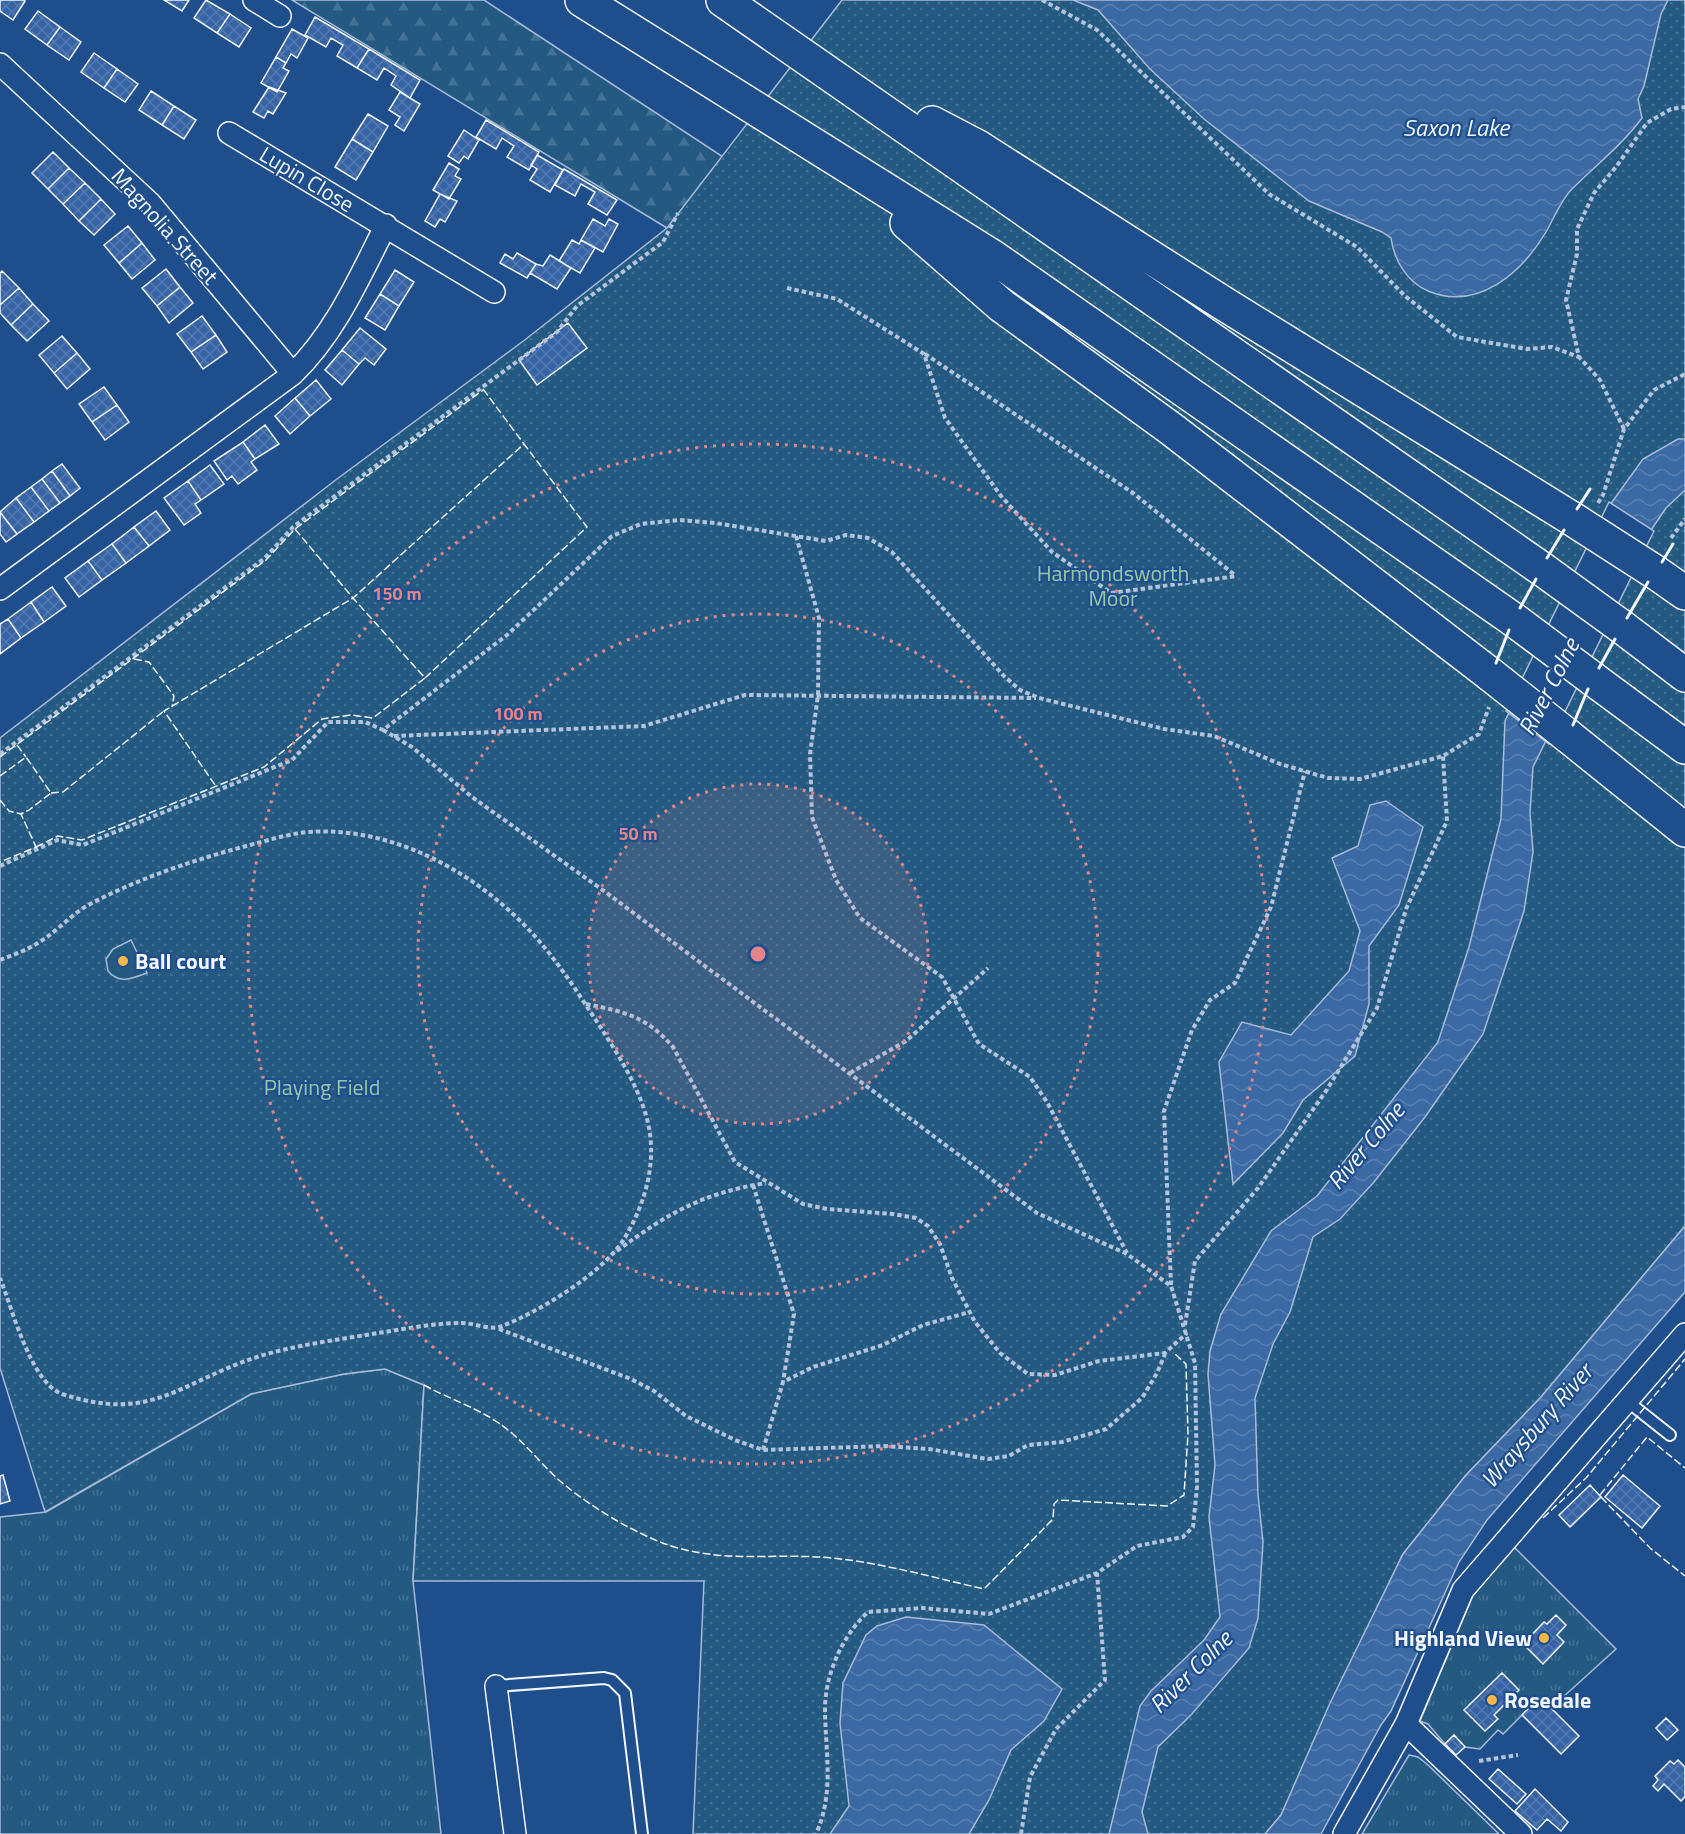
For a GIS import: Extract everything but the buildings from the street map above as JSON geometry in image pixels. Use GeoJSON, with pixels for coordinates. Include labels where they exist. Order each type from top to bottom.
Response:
{"type":"FeatureCollection","features":[{"type":"Feature","properties":{"kind":"highway"},"geometry":{"type":"LineString","coordinates":[[582,0],[842,165],[993,257],[1514,620],[1685,747]]}},
{"type":"Feature","properties":{"kind":"highway"},"geometry":{"type":"LineString","coordinates":[[723,0],[1542,569],[1685,675]]}},
{"type":"Feature","properties":{"kind":"highway"},"geometry":{"type":"LineString","coordinates":[[808,58],[978,147],[1236,311],[1571,518],[1685,593]]}},
{"type":"Feature","properties":{"kind":"highway"},"geometry":{"type":"LineString","coordinates":[[842,165],[1002,306],[1170,428],[1491,675],[1685,830]]}},
{"type":"Feature","properties":{"kind":"street"},"geometry":{"type":"LineString","coordinates":[[254,0],[280,16]]}},
{"type":"Feature","properties":{"kind":"street","name":"Magnolia Street"},"geometry":{"type":"LineString","coordinates":[[0,64],[150,203],[293,374]]}},
{"type":"Feature","properties":{"kind":"street","name":"Lupin Close"},"geometry":{"type":"LineString","coordinates":[[229,132],[494,292]]}},
{"type":"Feature","properties":{"kind":"street"},"geometry":{"type":"LineString","coordinates":[[0,589],[293,374],[307,361],[341,314],[386,225]]}},
{"type":"Feature","properties":{"kind":"street"},"geometry":{"type":"LineString","coordinates":[[1344,1834],[1406,1724],[1463,1590],[1685,1334]]}},
{"type":"Feature","properties":{"kind":"street"},"geometry":{"type":"LineString","coordinates":[[496,1686],[515,1834]]}},
{"type":"Feature","properties":{"kind":"street"},"geometry":{"type":"LineString","coordinates":[[1406,1724],[1521,1834]]}},
{"type":"Feature","properties":{"kind":"lane"},"geometry":{"type":"LineString","coordinates":[[1627,1401],[1670,1435]]}},
{"type":"Feature","properties":{"kind":"lane"},"geometry":{"type":"LineString","coordinates":[[496,1686],[604,1678],[619,1686],[625,1693],[642,1834]]}},
{"type":"Feature","properties":{"kind":"path"},"geometry":{"type":"LineString","coordinates":[[1042,0],[1097,30],[1269,194],[1357,247],[1405,296],[1457,337],[1527,349],[1552,347],[1579,357],[1600,380],[1624,429],[1654,390],[1685,374]]}},
{"type":"Feature","properties":{"kind":"path"},"geometry":{"type":"LineString","coordinates":[[1579,357],[1566,300],[1577,254],[1577,230],[1585,208],[1647,123],[1671,109],[1685,107]]}},
{"type":"Feature","properties":{"kind":"path"},"geometry":{"type":"LineString","coordinates":[[0,754],[265,558],[293,527],[557,332],[577,306],[663,242],[678,213]]}},
{"type":"Feature","properties":{"kind":"path"},"geometry":{"type":"LineString","coordinates":[[787,288],[837,299],[924,354],[1133,493],[1237,576],[1110,593],[1052,552],[1001,496],[945,418],[924,354]]}},
{"type":"Feature","properties":{"kind":"path"},"geometry":{"type":"LineString","coordinates":[[1671,538],[1685,519]]}},
{"type":"Feature","properties":{"kind":"path"},"geometry":{"type":"LineString","coordinates":[[383,730],[507,635],[612,536],[641,524],[679,520],[715,523],[826,541],[846,535],[868,538],[892,552],[1004,676],[1020,690],[1039,698],[1164,729],[1214,736],[1280,764],[1328,778],[1360,779],[1443,756],[1479,734]]}},
{"type":"Feature","properties":{"kind":"path"},"geometry":{"type":"LineString","coordinates":[[796,536],[819,618],[818,695],[810,754],[812,817],[836,880],[860,918],[942,977],[979,1044],[1030,1077],[1047,1102],[1127,1254]]}},
{"type":"Feature","properties":{"kind":"path"},"geometry":{"type":"LineString","coordinates":[[394,736],[644,726],[745,695],[1039,698]]}},
{"type":"Feature","properties":{"kind":"path"},"geometry":{"type":"LineString","coordinates":[[0,866],[57,840],[83,845],[292,760],[328,723],[364,722],[412,747],[472,797],[850,1073],[1037,1213],[1127,1254],[1171,1286]]}},
{"type":"Feature","properties":{"kind":"path"},"geometry":{"type":"LineString","coordinates":[[1185,1326],[1195,1261],[1258,1188],[1326,1091],[1377,1008],[1406,909],[1447,821],[1443,756]]}},
{"type":"Feature","properties":{"kind":"path"},"geometry":{"type":"LineString","coordinates":[[816,1834],[828,1798],[829,1750],[825,1706],[831,1673],[847,1635],[868,1612],[922,1608],[989,1614],[1097,1574],[1137,1546],[1183,1537],[1193,1527],[1197,1487],[1195,1363],[1171,1286],[1164,1111],[1192,1030],[1210,999],[1235,983],[1271,907],[1305,771]]}},
{"type":"Feature","properties":{"kind":"path"},"geometry":{"type":"LineString","coordinates":[[0,960],[38,944],[92,903],[142,881],[217,854],[292,834],[348,832],[395,843],[453,869],[477,886],[530,931],[584,1003],[639,1097],[651,1137],[648,1182],[628,1231],[614,1254]]}},
{"type":"Feature","properties":{"kind":"path"},"geometry":{"type":"LineString","coordinates":[[850,1073],[906,1041],[988,968]]}},
{"type":"Feature","properties":{"kind":"path"},"geometry":{"type":"LineString","coordinates":[[584,1003],[632,1015],[648,1022],[660,1032],[673,1047],[735,1162],[803,1204],[916,1218],[928,1226],[940,1244],[952,1278],[970,1312],[1000,1353],[1028,1374],[1055,1375],[1099,1361],[1165,1353]]}},
{"type":"Feature","properties":{"kind":"path"},"geometry":{"type":"LineString","coordinates":[[498,1329],[596,1272],[614,1254],[650,1227],[698,1199],[728,1189],[767,1182]]}},
{"type":"Feature","properties":{"kind":"path"},"geometry":{"type":"LineString","coordinates":[[753,1185],[795,1314],[783,1382],[763,1450]]}},
{"type":"Feature","properties":{"kind":"path"},"geometry":{"type":"LineString","coordinates":[[0,1278],[30,1359],[44,1382],[61,1393],[129,1406],[177,1393],[250,1360],[279,1350],[381,1333],[461,1323],[498,1329],[631,1379],[654,1391],[686,1416],[735,1440],[763,1450],[885,1446],[929,1449],[988,1459],[1009,1456],[1028,1444],[1062,1442],[1106,1430],[1142,1398],[1157,1373],[1165,1353],[1187,1333]]}},
{"type":"Feature","properties":{"kind":"path"},"geometry":{"type":"LineString","coordinates":[[783,1382],[813,1367],[883,1345],[923,1325],[970,1312]]}},
{"type":"Feature","properties":{"kind":"path"},"geometry":{"type":"LineString","coordinates":[[1021,1834],[1030,1777],[1040,1758],[1056,1729],[1105,1680],[1097,1574]]}},
{"type":"Feature","properties":{"kind":"path"},"geometry":{"type":"LineString","coordinates":[[1479,1761],[1518,1755]]}},
{"type":"Feature","properties":{"kind":"green space"},"geometry":{"type":"Polygon","coordinates":[[[292,0],[484,0],[743,170],[667,228],[292,0]]]}},
{"type":"Feature","properties":{"kind":"green space","name":"Harmondsworth Moor"},"geometry":{"type":"Polygon","coordinates":[[[842,0],[1685,0],[1685,1226],[1541,1397],[1466,1475],[1403,1554],[1281,1815],[1265,1834],[693,1834],[704,1581],[413,1581],[424,1385],[385,1369],[344,1374],[251,1394],[45,1512],[0,1368],[0,738],[337,479],[526,339],[667,228],[842,0]]]}},
{"type":"Feature","properties":{"kind":"green space","name":"Ball court"},"geometry":{"type":"Polygon","coordinates":[[[131,940],[147,973],[126,979],[117,978],[108,971],[106,959],[113,949],[131,940]]]}},
{"type":"Feature","properties":{"kind":"green space"},"geometry":{"type":"Polygon","coordinates":[[[385,1369],[424,1385],[413,1581],[441,1834],[0,1834],[0,1517],[46,1512],[251,1394],[344,1374],[385,1369]]]}},
{"type":"Feature","properties":{"kind":"green space"},"geometry":{"type":"Polygon","coordinates":[[[1514,1547],[1616,1649],[1551,1708],[1540,1697],[1503,1734],[1498,1730],[1480,1749],[1465,1747],[1454,1735],[1445,1744],[1428,1724],[1420,1721],[1472,1597],[1514,1547]]]}},
{"type":"Feature","properties":{"kind":"green space"},"geometry":{"type":"Polygon","coordinates":[[[1409,1755],[1418,1757],[1428,1765],[1499,1834],[1362,1834],[1409,1755]]]}},
{"type":"Feature","properties":{"kind":"water","name":"Saxon Lake"},"geometry":{"type":"Polygon","coordinates":[[[1073,0],[1668,0],[1661,14],[1644,86],[1638,99],[1642,118],[1617,146],[1568,193],[1536,247],[1511,274],[1481,292],[1464,296],[1446,296],[1428,291],[1408,276],[1398,262],[1391,238],[1309,201],[1204,119],[1150,69],[1098,10],[1073,0]]]}},
{"type":"Feature","properties":{"kind":"water","name":"River Colne"},"geometry":{"type":"Polygon","coordinates":[[[1678,439],[1685,439],[1685,490],[1666,508],[1647,536],[1533,767],[1530,813],[1533,852],[1524,911],[1483,1034],[1425,1117],[1374,1182],[1340,1219],[1313,1237],[1290,1312],[1273,1344],[1255,1398],[1258,1495],[1263,1542],[1258,1618],[1249,1648],[1191,1715],[1158,1747],[1142,1812],[1148,1834],[1109,1834],[1140,1706],[1151,1691],[1204,1640],[1220,1617],[1209,1517],[1215,1465],[1208,1374],[1210,1351],[1221,1314],[1271,1231],[1317,1196],[1438,1042],[1469,947],[1501,819],[1505,721],[1607,509],[1643,459],[1678,439]]]}},
{"type":"Feature","properties":{"kind":"water"},"geometry":{"type":"Polygon","coordinates":[[[1386,801],[1423,827],[1399,905],[1369,946],[1369,1004],[1355,1056],[1303,1100],[1283,1133],[1233,1184],[1219,1062],[1242,1022],[1291,1035],[1349,971],[1360,931],[1332,858],[1358,846],[1370,805],[1386,801]]]}},
{"type":"Feature","properties":{"kind":"water","name":"Wraysbury River"},"geometry":{"type":"Polygon","coordinates":[[[1685,1226],[1685,1292],[1487,1520],[1459,1562],[1391,1711],[1321,1834],[1265,1834],[1281,1815],[1330,1703],[1403,1554],[1466,1475],[1541,1397],[1685,1226]]]}},
{"type":"Feature","properties":{"kind":"water"},"geometry":{"type":"Polygon","coordinates":[[[906,1617],[984,1625],[1062,1689],[1044,1721],[1011,1750],[989,1800],[969,1834],[830,1834],[849,1806],[840,1723],[843,1683],[866,1635],[877,1626],[906,1617]]]}},
{"type":"Feature","properties":{"kind":"pier"},"geometry":{"type":"Polygon","coordinates":[[[1609,502],[1654,531],[1549,744],[1506,711],[1609,502]]]}},
{"type":"Feature","properties":{"kind":"fence"},"geometry":{"type":"LineString","coordinates":[[483,389],[524,444]]}},
{"type":"Feature","properties":{"kind":"fence"},"geometry":{"type":"LineString","coordinates":[[0,757],[266,560],[295,529],[483,390]]}},
{"type":"Feature","properties":{"kind":"fence"},"geometry":{"type":"LineString","coordinates":[[295,529],[353,598],[524,444],[587,527],[425,678]]}},
{"type":"Feature","properties":{"kind":"fence"},"geometry":{"type":"LineString","coordinates":[[36,847],[58,836],[82,840],[264,767],[322,719],[351,715],[373,718],[425,678],[353,598],[164,711],[215,785]]}},
{"type":"Feature","properties":{"kind":"fence"},"geometry":{"type":"LineString","coordinates":[[134,659],[149,662],[174,696],[172,707]]}},
{"type":"Feature","properties":{"kind":"fence"},"geometry":{"type":"LineString","coordinates":[[51,793],[63,792],[164,711]]}},
{"type":"Feature","properties":{"kind":"fence"},"geometry":{"type":"LineString","coordinates":[[17,745],[26,757]]}},
{"type":"Feature","properties":{"kind":"fence"},"geometry":{"type":"LineString","coordinates":[[0,776],[26,757],[51,793],[21,814],[36,847],[0,862]]}},
{"type":"Feature","properties":{"kind":"fence"},"geometry":{"type":"LineString","coordinates":[[0,800],[9,811],[21,814]]}},
{"type":"Feature","properties":{"kind":"fence"},"geometry":{"type":"LineString","coordinates":[[424,1385],[499,1423],[581,1498],[653,1539],[698,1553],[851,1560],[984,1589],[1053,1519],[1054,1504],[1058,1500],[1167,1506],[1184,1495],[1188,1434],[1186,1364],[1175,1354]]}},
{"type":"Feature","properties":{"kind":"fence"},"geometry":{"type":"LineString","coordinates":[[1543,1518],[1586,1478],[1685,1359]]}},
{"type":"Feature","properties":{"kind":"fence"},"geometry":{"type":"LineString","coordinates":[[1600,1495],[1647,1437],[1685,1468]]}},
{"type":"Feature","properties":{"kind":"fence"},"geometry":{"type":"LineString","coordinates":[[1601,1497],[1650,1548],[1685,1576]]}},
{"type":"Feature","properties":{"kind":"wall"},"geometry":{"type":"LineString","coordinates":[[1577,509],[1590,489]]}},
{"type":"Feature","properties":{"kind":"wall"},"geometry":{"type":"LineString","coordinates":[[1547,558],[1564,530]]}},
{"type":"Feature","properties":{"kind":"wall"},"geometry":{"type":"LineString","coordinates":[[1662,562],[1673,544]]}},
{"type":"Feature","properties":{"kind":"wall"},"geometry":{"type":"LineString","coordinates":[[1520,608],[1536,579]]}},
{"type":"Feature","properties":{"kind":"wall"},"geometry":{"type":"LineString","coordinates":[[1627,618],[1648,582]]}},
{"type":"Feature","properties":{"kind":"wall"},"geometry":{"type":"LineString","coordinates":[[1496,663],[1509,630]]}},
{"type":"Feature","properties":{"kind":"wall"},"geometry":{"type":"LineString","coordinates":[[1599,668],[1615,639]]}},
{"type":"Feature","properties":{"kind":"wall"},"geometry":{"type":"LineString","coordinates":[[1573,725],[1588,689]]}},
{"type":"Feature","properties":{"kind":"place","name":"Ball court"},"geometry":{"type":"Point","coordinates":[123,961]}},
{"type":"Feature","properties":{"kind":"place","name":"Highland View"},"geometry":{"type":"Point","coordinates":[1544,1638]}},
{"type":"Feature","properties":{"kind":"place","name":"Rosedale"},"geometry":{"type":"Point","coordinates":[1492,1700]}},
{"type":"Feature","properties":{"kind":"park label","name":"Playing Field"},"geometry":{"type":"Point","coordinates":[322,1087]}}]}
